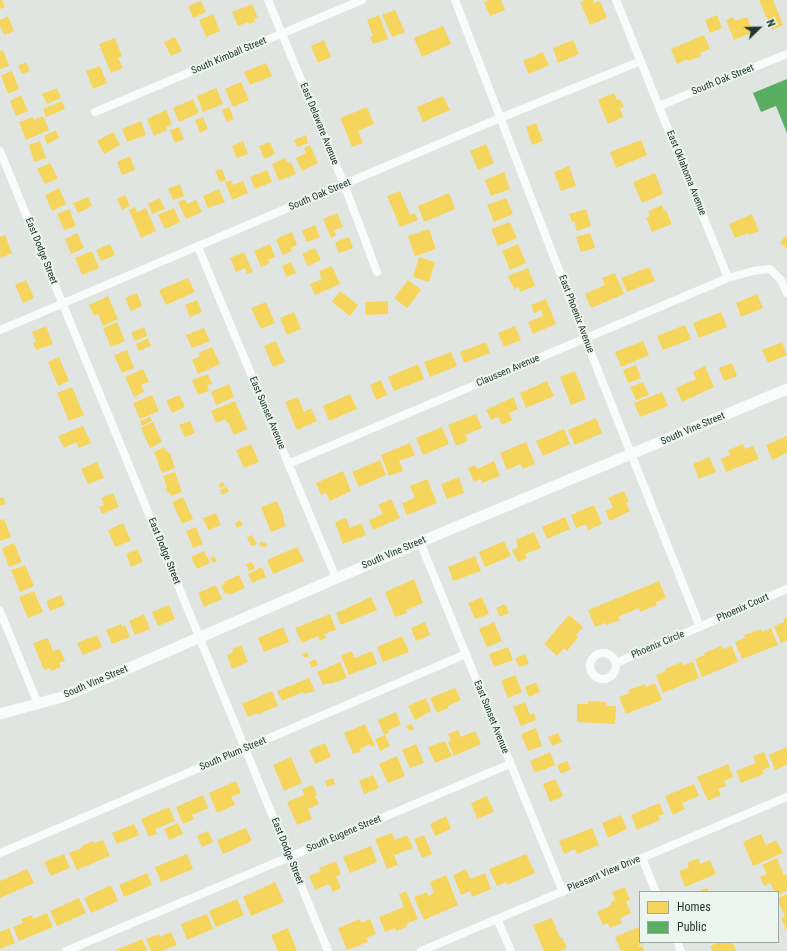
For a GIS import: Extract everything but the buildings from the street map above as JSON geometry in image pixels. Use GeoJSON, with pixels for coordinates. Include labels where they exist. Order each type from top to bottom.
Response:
{"type":"FeatureCollection","features":[{"type":"Feature","properties":{"kind":"street","name":"East Delaware Avenue"},"geometry":{"type":"LineString","coordinates":[[268,0],[344,184],[377,272]]}},
{"type":"Feature","properties":{"kind":"street","name":"South Kimball Street"},"geometry":{"type":"LineString","coordinates":[[95,112],[362,0]]}},
{"type":"Feature","properties":{"kind":"street","name":"East Phoenix Avenue"},"geometry":{"type":"LineString","coordinates":[[455,0],[585,338],[700,627]]}},
{"type":"Feature","properties":{"kind":"street","name":"East Oklahoma Avenue"},"geometry":{"type":"LineString","coordinates":[[616,0],[728,278]]}},
{"type":"Feature","properties":{"kind":"street","name":"South Oak Street"},"geometry":{"type":"LineString","coordinates":[[659,106],[787,54]]}},
{"type":"Feature","properties":{"kind":"street","name":"South Oak Street"},"geometry":{"type":"LineString","coordinates":[[0,330],[500,118],[641,61]]}},
{"type":"Feature","properties":{"kind":"street","name":"East Dodge Street"},"geometry":{"type":"LineString","coordinates":[[0,150],[328,951]]}},
{"type":"Feature","properties":{"kind":"street","name":"East Sunset Avenue"},"geometry":{"type":"LineString","coordinates":[[198,247],[336,578]]}},
{"type":"Feature","properties":{"kind":"street"},"geometry":{"type":"LineString","coordinates":[[728,278],[753,271],[770,269],[781,280],[787,293]]}},
{"type":"Feature","properties":{"kind":"street","name":"Claussen Avenue"},"geometry":{"type":"LineString","coordinates":[[288,464],[728,278]]}},
{"type":"Feature","properties":{"kind":"street","name":"South Vine Street"},"geometry":{"type":"LineString","coordinates":[[0,714],[62,697],[420,542],[787,390]]}},
{"type":"Feature","properties":{"kind":"street","name":"East Sunset Avenue"},"geometry":{"type":"LineString","coordinates":[[420,542],[562,892]]}},
{"type":"Feature","properties":{"kind":"street","name":"Phoenix Court"},"geometry":{"type":"LineString","coordinates":[[700,627],[787,589]]}},
{"type":"Feature","properties":{"kind":"street"},"geometry":{"type":"LineString","coordinates":[[0,611],[38,704]]}},
{"type":"Feature","properties":{"kind":"street","name":"Phoenix Circle"},"geometry":{"type":"LineString","coordinates":[[616,663],[700,627]]}},
{"type":"Feature","properties":{"kind":"street","name":"South Plum Street"},"geometry":{"type":"LineString","coordinates":[[0,854],[466,654]]}},
{"type":"Feature","properties":{"kind":"street","name":"South Eugene Street"},"geometry":{"type":"LineString","coordinates":[[66,951],[510,764]]}},
{"type":"Feature","properties":{"kind":"street","name":"Pleasant View Drive"},"geometry":{"type":"LineString","coordinates":[[421,951],[787,798]]}},
{"type":"Feature","properties":{"kind":"street"},"geometry":{"type":"LineString","coordinates":[[642,858],[656,891]]}},
{"type":"Feature","properties":{"kind":"street"},"geometry":{"type":"LineString","coordinates":[[497,919],[511,951]]}}]}
